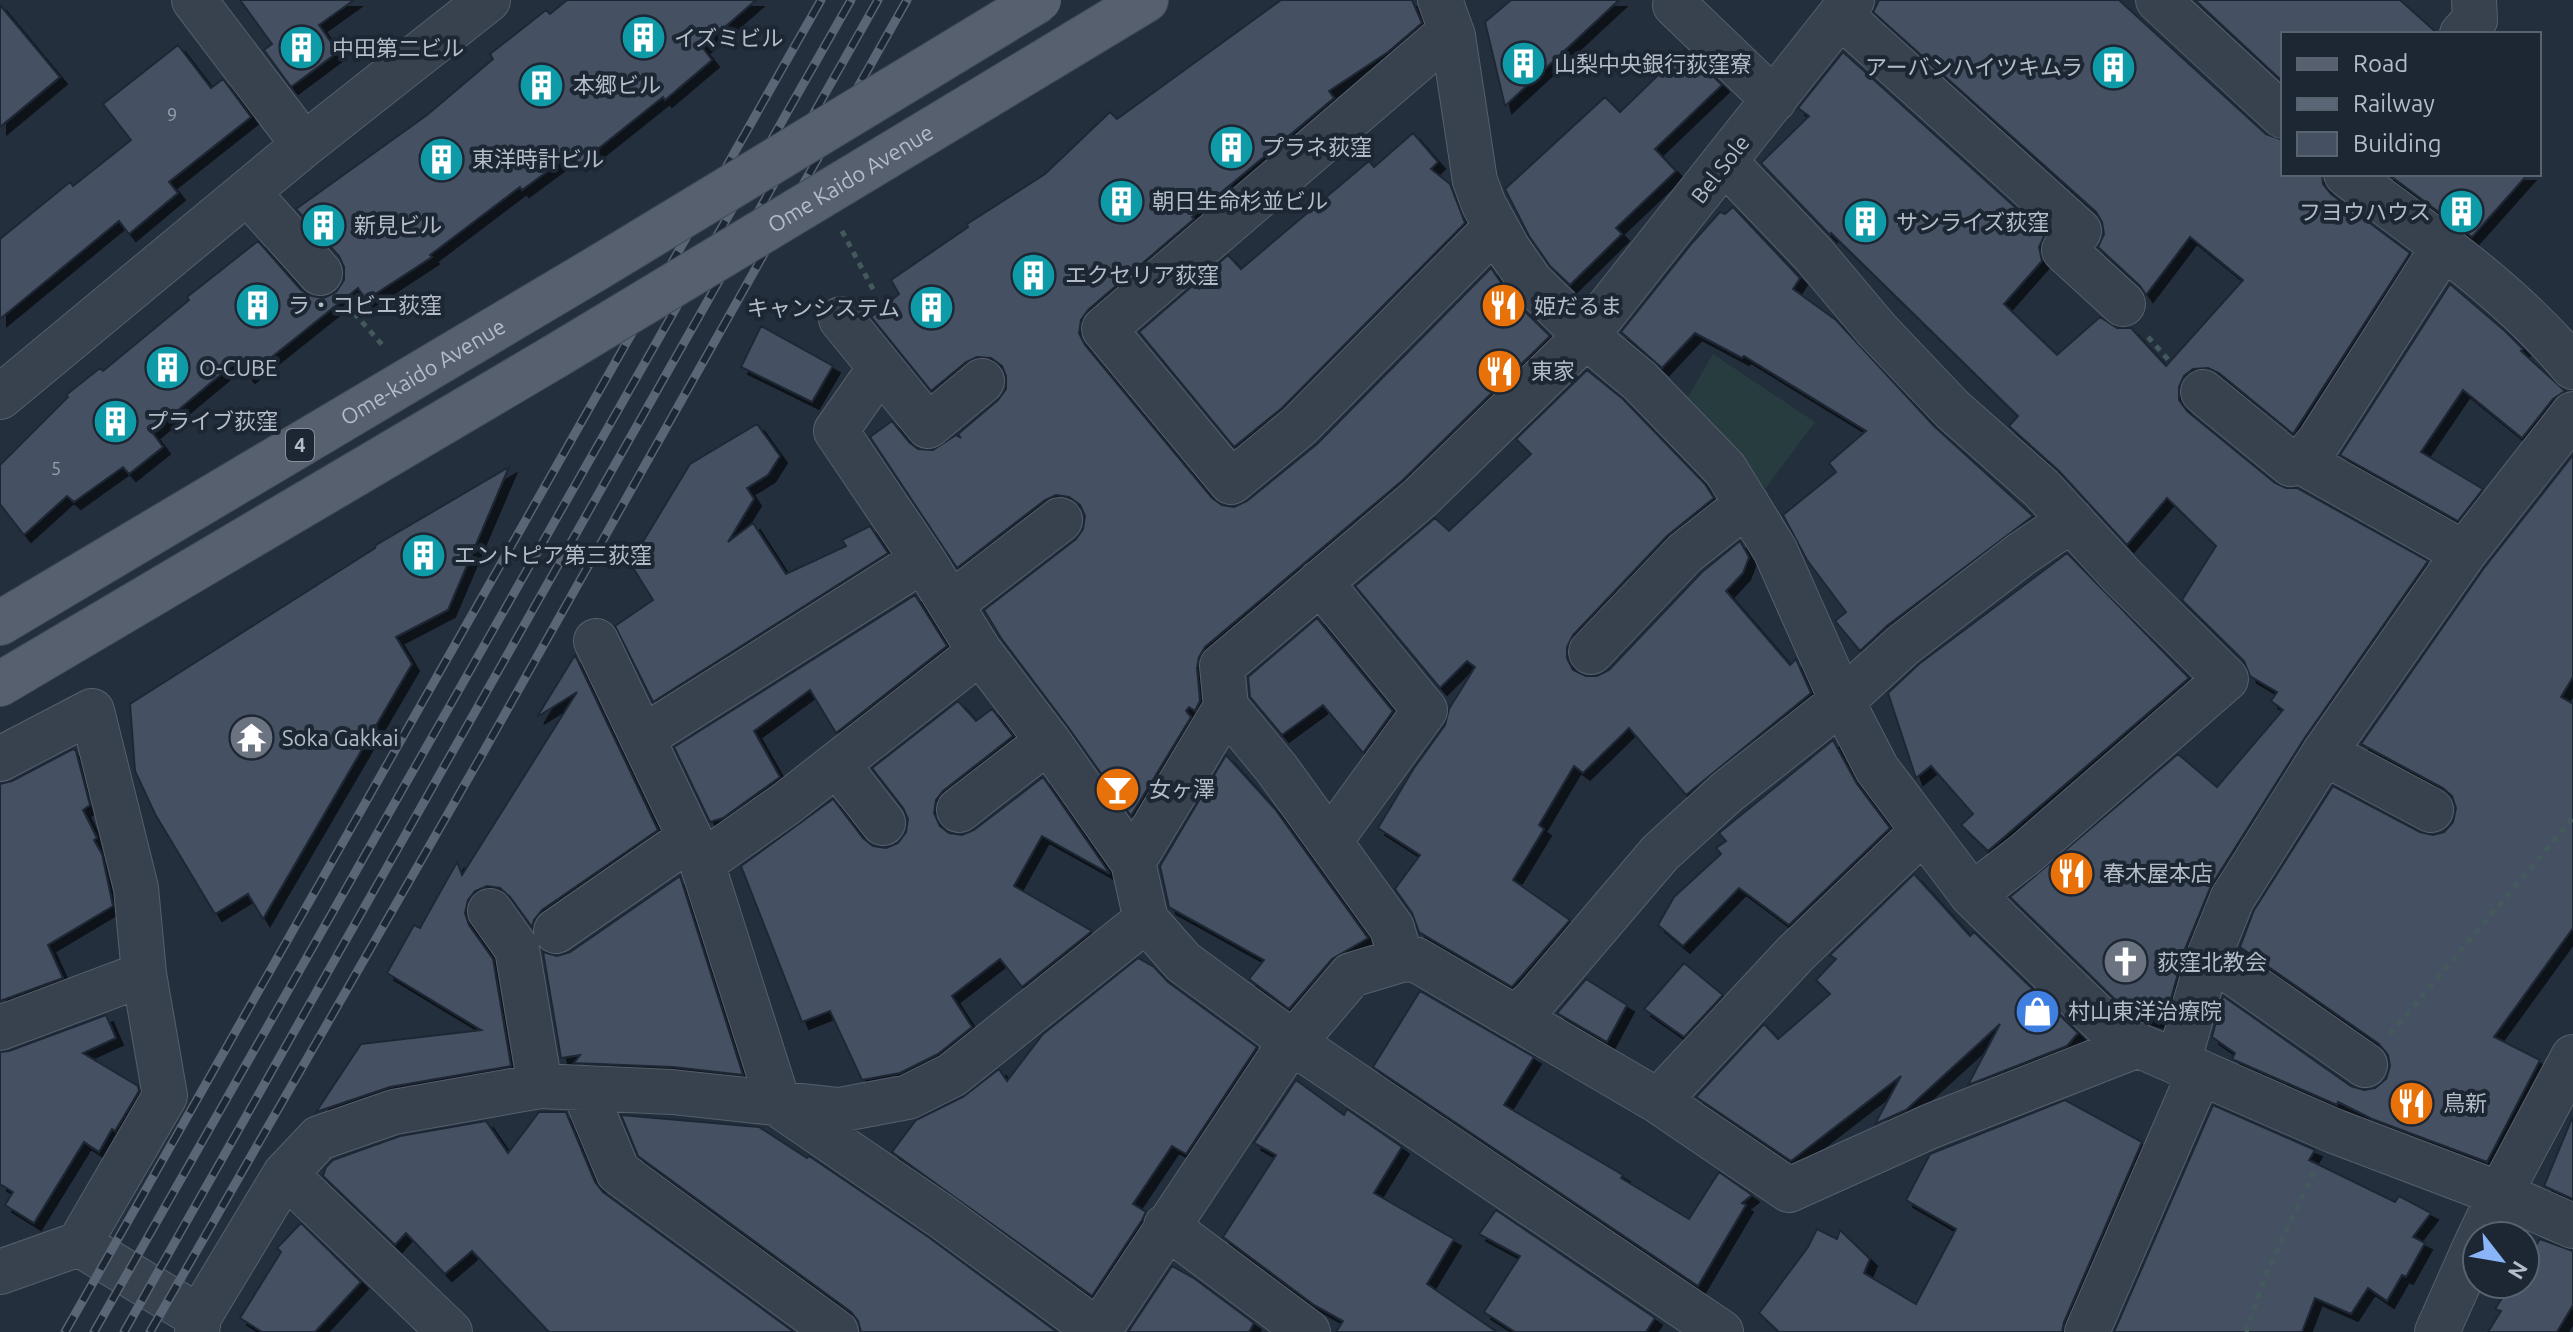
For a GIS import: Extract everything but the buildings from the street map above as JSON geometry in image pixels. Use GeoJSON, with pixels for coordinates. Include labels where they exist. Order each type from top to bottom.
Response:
{"type":"FeatureCollection","features":[{"type":"Feature","properties":{"kind":"main road","name":"Ome-kaido Avenue"},"geometry":{"type":"LineString","coordinates":[[0,623],[599,267],[1039,0]]}},
{"type":"Feature","properties":{"kind":"main road","name":"Ome Kaido Avenue"},"geometry":{"type":"LineString","coordinates":[[0,684],[554,357],[1146,0]]}},
{"type":"Feature","properties":{"kind":"street"},"geometry":{"type":"LineString","coordinates":[[194,0],[304,145]]}},
{"type":"Feature","properties":{"kind":"street"},"geometry":{"type":"LineString","coordinates":[[0,397],[304,145],[488,0]]}},
{"type":"Feature","properties":{"kind":"street"},"geometry":{"type":"LineString","coordinates":[[2464,32],[2475,20],[2474,0]]}},
{"type":"Feature","properties":{"kind":"street"},"geometry":{"type":"LineString","coordinates":[[2170,4],[2281,114]]}},
{"type":"Feature","properties":{"kind":"street"},"geometry":{"type":"LineString","coordinates":[[1675,5],[1774,100]]}},
{"type":"Feature","properties":{"kind":"street"},"geometry":{"type":"LineString","coordinates":[[1846,7],[2079,231],[2064,250],[2123,304]]}},
{"type":"Feature","properties":{"kind":"street","name":"Bel Sole"},"geometry":{"type":"LineString","coordinates":[[1226,707],[1222,666],[1420,498],[1586,336],[1846,7]]}},
{"type":"Feature","properties":{"kind":"street"},"geometry":{"type":"LineString","coordinates":[[1446,15],[1104,329],[1231,482],[1299,426],[1496,227]]}},
{"type":"Feature","properties":{"kind":"street"},"geometry":{"type":"LineString","coordinates":[[1446,15],[1475,181],[1496,227],[1531,282],[1586,336],[1640,381],[1725,469],[1775,550],[1842,701],[1877,769],[1972,895],[2117,1036],[2334,1131],[2500,1194],[2573,1226]]}},
{"type":"Feature","properties":{"kind":"street"},"geometry":{"type":"LineString","coordinates":[[1725,162],[1814,255],[1877,330],[1952,409],[2041,488],[2122,576],[2226,679],[2024,855],[1972,895]]}},
{"type":"Feature","properties":{"kind":"street"},"geometry":{"type":"LineString","coordinates":[[2349,176],[2444,246],[2550,339],[2573,367]]}},
{"type":"Feature","properties":{"kind":"street"},"geometry":{"type":"LineString","coordinates":[[247,192],[320,273]]}},
{"type":"Feature","properties":{"kind":"street"},"geometry":{"type":"LineString","coordinates":[[2203,392],[2291,464],[2300,461],[2320,440],[2444,246]]}},
{"type":"Feature","properties":{"kind":"street"},"geometry":{"type":"LineString","coordinates":[[841,319],[928,426],[982,381]]}},
{"type":"Feature","properties":{"kind":"street"},"geometry":{"type":"LineString","coordinates":[[880,368],[836,431],[923,560],[980,652],[1048,741],[1133,862],[1146,920],[1183,962],[1295,1044],[1721,1332]]}},
{"type":"Feature","properties":{"kind":"street"},"geometry":{"type":"LineString","coordinates":[[2087,1332],[2189,1068],[2209,956],[2232,899],[2324,753],[2464,553],[2573,414]]}},
{"type":"Feature","properties":{"kind":"street"},"geometry":{"type":"LineString","coordinates":[[2300,461],[2464,553]]}},
{"type":"Feature","properties":{"kind":"street"},"geometry":{"type":"LineString","coordinates":[[1591,652],[1685,553],[1747,504]]}},
{"type":"Feature","properties":{"kind":"street"},"geometry":{"type":"LineString","coordinates":[[951,604],[1060,520]]}},
{"type":"Feature","properties":{"kind":"street"},"geometry":{"type":"LineString","coordinates":[[1516,1017],[1534,1001],[1660,853],[1727,792],[1842,701],[1903,645],[2071,520]]}},
{"type":"Feature","properties":{"kind":"street"},"geometry":{"type":"LineString","coordinates":[[642,738],[923,560]]}},
{"type":"Feature","properties":{"kind":"street"},"geometry":{"type":"LineString","coordinates":[[1320,582],[1425,710],[1330,841]]}},
{"type":"Feature","properties":{"kind":"street"},"geometry":{"type":"LineString","coordinates":[[596,641],[696,850],[779,1105],[941,1216],[1098,1332],[1278,1061],[1351,975],[1401,960],[1415,959],[1658,1101],[1789,1190],[1931,1126],[2138,1045]]}},
{"type":"Feature","properties":{"kind":"street"},"geometry":{"type":"LineString","coordinates":[[556,931],[837,764],[980,652]]}},
{"type":"Feature","properties":{"kind":"street"},"geometry":{"type":"LineString","coordinates":[[1133,862],[1226,707],[1277,769],[1392,928],[1401,960]]}},
{"type":"Feature","properties":{"kind":"street"},"geometry":{"type":"LineString","coordinates":[[0,759],[92,711],[136,888],[144,974],[165,1096],[79,1244],[0,1272]]}},
{"type":"Feature","properties":{"kind":"street"},"geometry":{"type":"LineString","coordinates":[[959,810],[1048,741]]}},
{"type":"Feature","properties":{"kind":"street"},"geometry":{"type":"LineString","coordinates":[[2324,753],[2431,810]]}},
{"type":"Feature","properties":{"kind":"street"},"geometry":{"type":"LineString","coordinates":[[837,764],[883,823]]}},
{"type":"Feature","properties":{"kind":"street"},"geometry":{"type":"LineString","coordinates":[[1658,1101],[1796,953],[1923,831]]}},
{"type":"Feature","properties":{"kind":"street"},"geometry":{"type":"LineString","coordinates":[[490,911],[517,949],[540,1086]]}},
{"type":"Feature","properties":{"kind":"street"},"geometry":{"type":"LineString","coordinates":[[79,1244],[198,1324],[285,1174],[319,1138],[394,1112],[540,1086],[672,1092],[839,1110],[908,1097],[952,1075],[1146,920]]}},
{"type":"Feature","properties":{"kind":"street"},"geometry":{"type":"LineString","coordinates":[[2209,956],[2365,1065]]}},
{"type":"Feature","properties":{"kind":"street"},"geometry":{"type":"LineString","coordinates":[[0,1028],[144,974]]}},
{"type":"Feature","properties":{"kind":"street"},"geometry":{"type":"LineString","coordinates":[[2488,1220],[2573,1057]]}},
{"type":"Feature","properties":{"kind":"street"},"geometry":{"type":"LineString","coordinates":[[583,1088],[618,1172],[836,1332]]}},
{"type":"Feature","properties":{"kind":"street"},"geometry":{"type":"LineString","coordinates":[[285,1174],[450,1332]]}},
{"type":"Feature","properties":{"kind":"street"},"geometry":{"type":"LineString","coordinates":[[1166,1226],[1308,1332]]}},
{"type":"Feature","properties":{"kind":"street"},"geometry":{"type":"LineString","coordinates":[[2437,1332],[2461,1278]]}},
{"type":"Feature","properties":{"kind":"path"},"geometry":{"type":"LineString","coordinates":[[839,226],[875,290],[841,319]]}},
{"type":"Feature","properties":{"kind":"path"},"geometry":{"type":"LineString","coordinates":[[320,273],[388,352]]}},
{"type":"Feature","properties":{"kind":"path"},"geometry":{"type":"LineString","coordinates":[[2123,304],[2162,356],[2203,392]]}},
{"type":"Feature","properties":{"kind":"green space"},"geometry":{"type":"Polygon","coordinates":[[[1713,354],[1815,422],[1765,489],[1732,444],[1688,397],[1713,354]]]}},
{"type":"Feature","properties":{"kind":"railway"},"geometry":{"type":"LineString","coordinates":[[65,1332],[821,0]]}},
{"type":"Feature","properties":{"kind":"railway"},"geometry":{"type":"LineString","coordinates":[[94,1332],[851,0]]}},
{"type":"Feature","properties":{"kind":"railway"},"geometry":{"type":"LineString","coordinates":[[124,1332],[878,0]]}},
{"type":"Feature","properties":{"kind":"railway"},"geometry":{"type":"LineString","coordinates":[[150,1332],[484,751],[907,0]]}},
{"type":"Feature","properties":{"kind":"place","name":"イズミビル"},"geometry":{"type":"Point","coordinates":[643,38]}},
{"type":"Feature","properties":{"kind":"place","name":"中田第二ビル"},"geometry":{"type":"Point","coordinates":[301,48]}},
{"type":"Feature","properties":{"kind":"place","name":"山梨中央銀行荻窪寮"},"geometry":{"type":"Point","coordinates":[1523,64]}},
{"type":"Feature","properties":{"kind":"place","name":"アーバンハイツキムラ"},"geometry":{"type":"Point","coordinates":[2114,67]}},
{"type":"Feature","properties":{"kind":"place","name":"本郷ビル"},"geometry":{"type":"Point","coordinates":[542,85]}},
{"type":"Feature","properties":{"kind":"place","name":"プラネ荻窪"},"geometry":{"type":"Point","coordinates":[1231,147]}},
{"type":"Feature","properties":{"kind":"place","name":"東洋時計ビル"},"geometry":{"type":"Point","coordinates":[441,159]}},
{"type":"Feature","properties":{"kind":"place","name":"朝日生命杉並ビル"},"geometry":{"type":"Point","coordinates":[1121,201]}},
{"type":"Feature","properties":{"kind":"place","name":"フヨウハウス"},"geometry":{"type":"Point","coordinates":[2462,212]}},
{"type":"Feature","properties":{"kind":"place","name":"サンライズ荻窪"},"geometry":{"type":"Point","coordinates":[1865,222]}},
{"type":"Feature","properties":{"kind":"place","name":"新見ビル"},"geometry":{"type":"Point","coordinates":[323,225]}},
{"type":"Feature","properties":{"kind":"place","name":"エクセリア荻窪"},"geometry":{"type":"Point","coordinates":[1034,275]}},
{"type":"Feature","properties":{"kind":"place","name":"ラ・コビエ荻窪"},"geometry":{"type":"Point","coordinates":[257,305]}},
{"type":"Feature","properties":{"kind":"place","name":"姫だるま"},"geometry":{"type":"Point","coordinates":[1503,306]}},
{"type":"Feature","properties":{"kind":"place","name":"キャンシステム"},"geometry":{"type":"Point","coordinates":[931,308]}},
{"type":"Feature","properties":{"kind":"place","name":"O-CUBE"},"geometry":{"type":"Point","coordinates":[168,368]}},
{"type":"Feature","properties":{"kind":"place","name":"東家"},"geometry":{"type":"Point","coordinates":[1500,371]}},
{"type":"Feature","properties":{"kind":"place","name":"プライブ荻窪"},"geometry":{"type":"Point","coordinates":[115,421]}},
{"type":"Feature","properties":{"kind":"place","name":"エントピア第三荻窪"},"geometry":{"type":"Point","coordinates":[423,555]}},
{"type":"Feature","properties":{"kind":"place","name":"Soka Gakkai"},"geometry":{"type":"Point","coordinates":[251,738]}},
{"type":"Feature","properties":{"kind":"place","name":"女ヶ澤"},"geometry":{"type":"Point","coordinates":[1118,789]}},
{"type":"Feature","properties":{"kind":"place","name":"春木屋本店"},"geometry":{"type":"Point","coordinates":[2072,873]}},
{"type":"Feature","properties":{"kind":"place","name":"荻窪北教会"},"geometry":{"type":"Point","coordinates":[2126,962]}},
{"type":"Feature","properties":{"kind":"place","name":"村山東洋治療院"},"geometry":{"type":"Point","coordinates":[2037,1011]}},
{"type":"Feature","properties":{"kind":"place","name":"鳥新"},"geometry":{"type":"Point","coordinates":[2412,1103]}}]}
